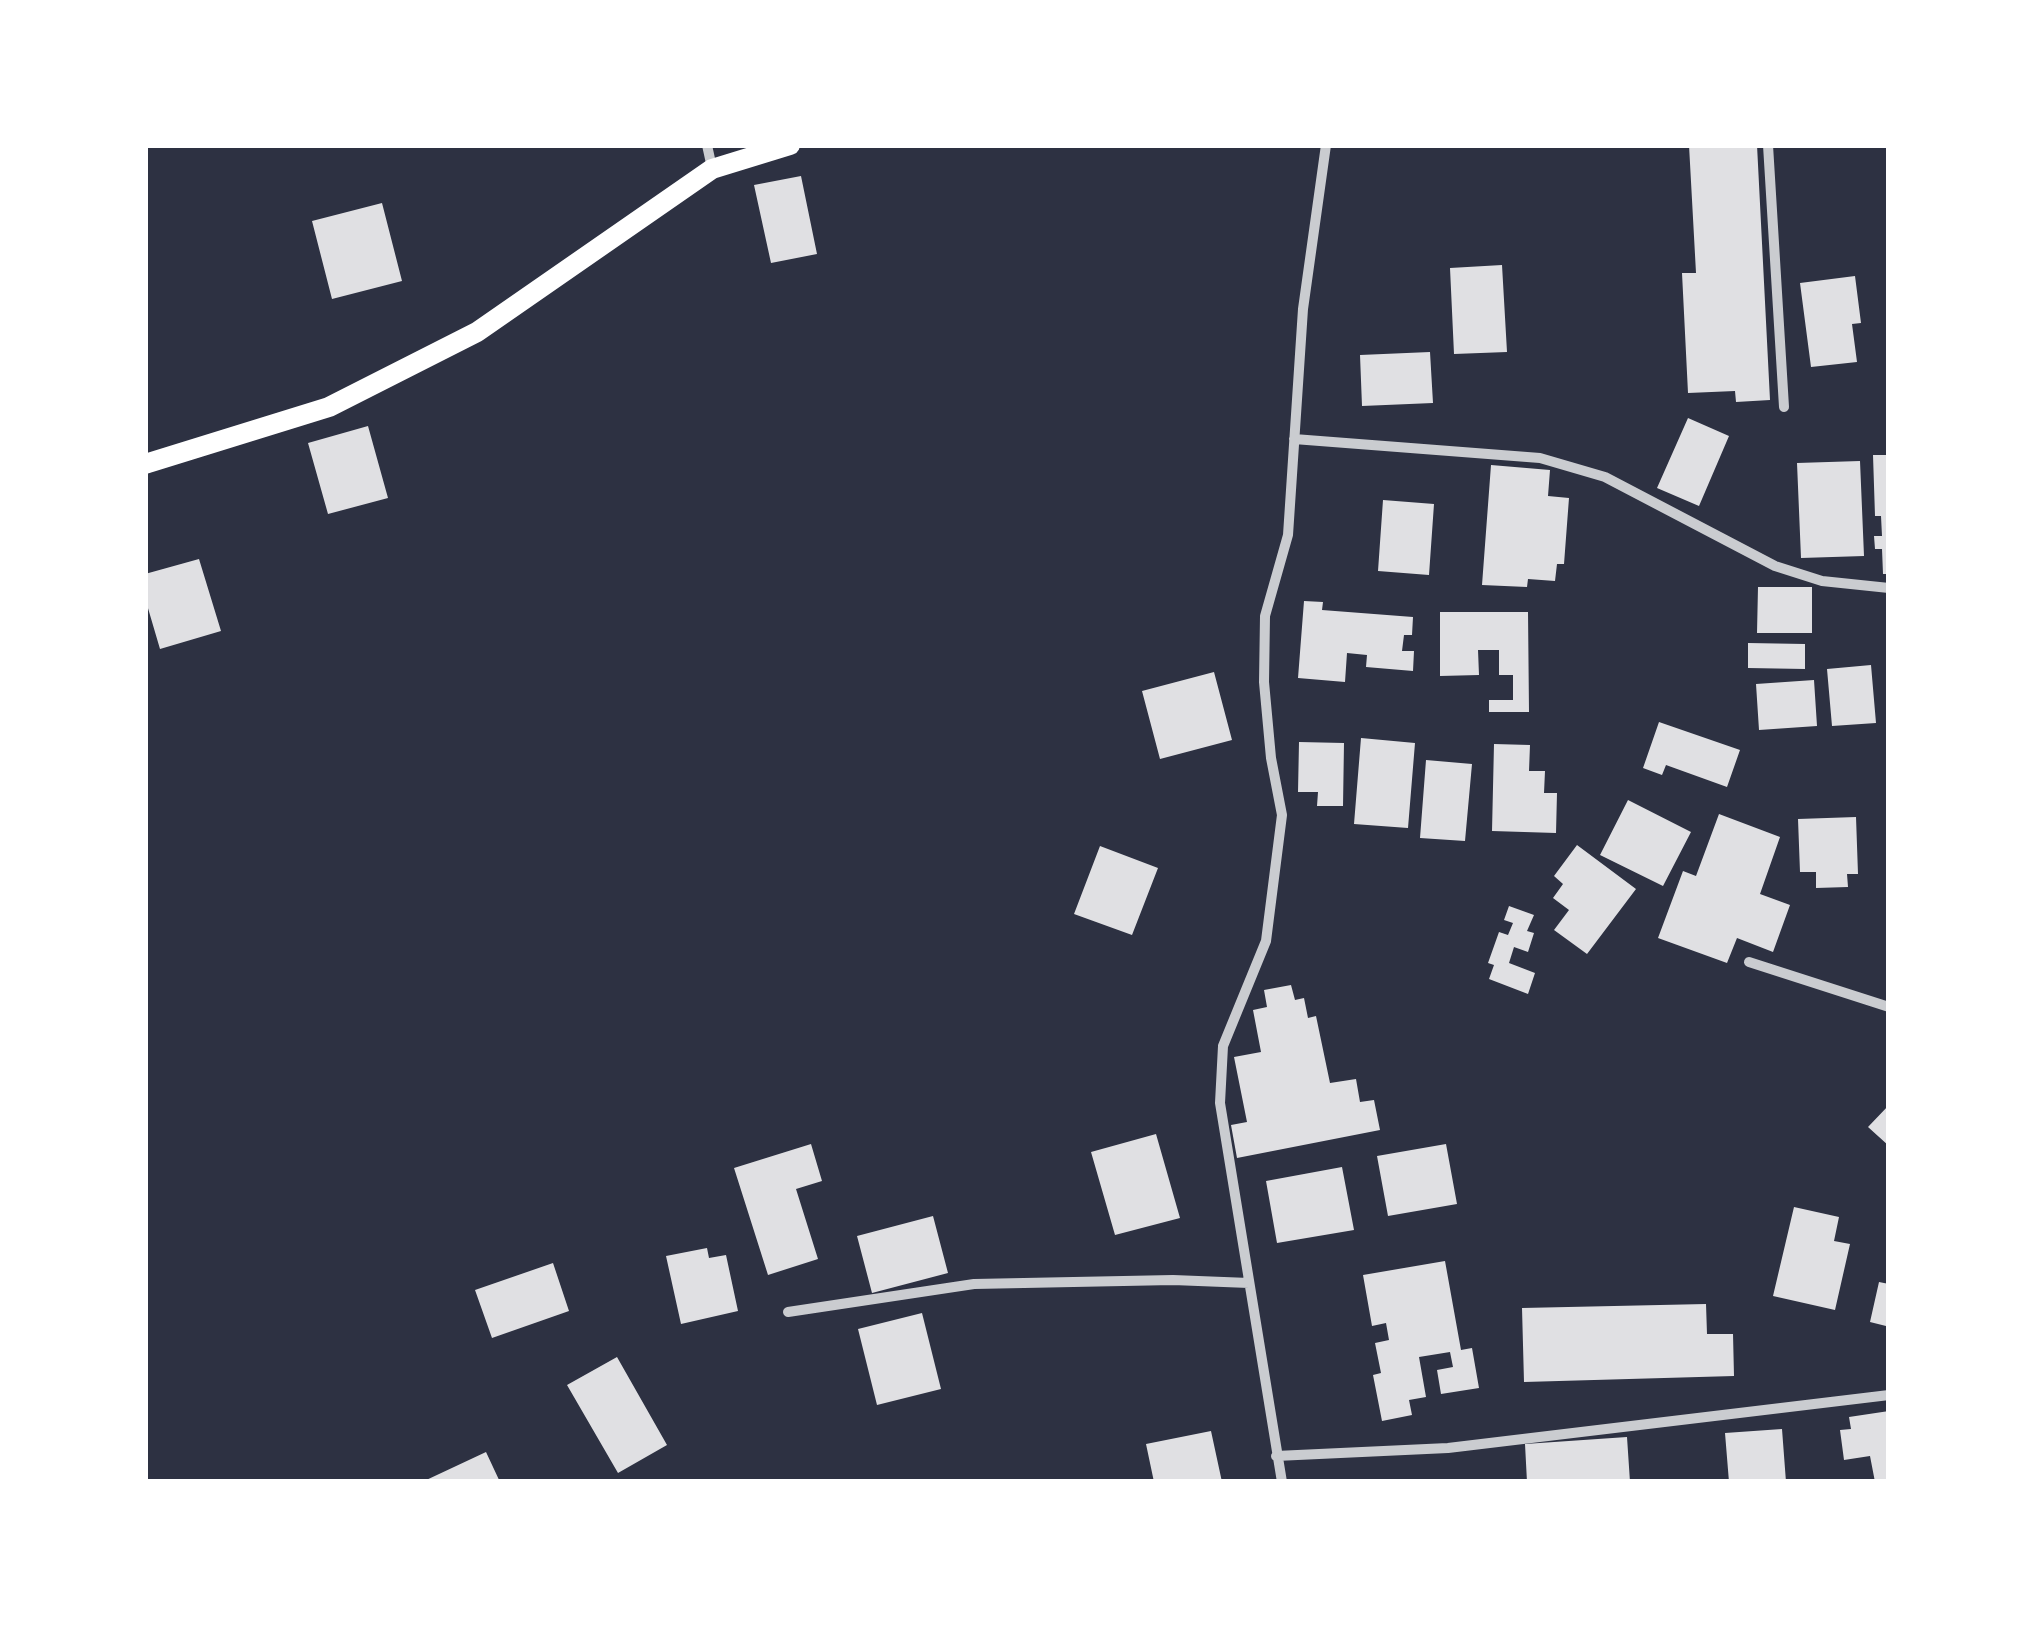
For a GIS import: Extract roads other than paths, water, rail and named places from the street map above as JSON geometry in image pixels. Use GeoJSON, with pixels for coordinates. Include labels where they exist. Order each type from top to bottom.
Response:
{"type":"FeatureCollection","features":[{"type":"Feature","properties":{"kind":"main road"},"geometry":{"type":"LineString","coordinates":[[145,464],[329,407],[476,332],[712,169],[790,145]]}},
{"type":"Feature","properties":{"kind":"street"},"geometry":{"type":"LineString","coordinates":[[707,145],[712,169]]}},
{"type":"Feature","properties":{"kind":"street"},"geometry":{"type":"LineString","coordinates":[[1282,1482],[1220,1103],[1223,1046],[1266,942],[1282,816],[1271,758],[1264,682],[1264,616],[1288,535],[1303,310],[1326,145]]}},
{"type":"Feature","properties":{"kind":"street"},"geometry":{"type":"LineString","coordinates":[[1768,145],[1784,407]]}},
{"type":"Feature","properties":{"kind":"street"},"geometry":{"type":"LineString","coordinates":[[1294,439],[1540,458],[1605,477],[1774,566],[1822,582],[1889,588]]}},
{"type":"Feature","properties":{"kind":"street"},"geometry":{"type":"LineString","coordinates":[[1749,962],[1889,1007]]}},
{"type":"Feature","properties":{"kind":"street"},"geometry":{"type":"LineString","coordinates":[[788,1312],[974,1284],[1172,1280],[1249,1283]]}},
{"type":"Feature","properties":{"kind":"street"},"geometry":{"type":"LineString","coordinates":[[1276,1456],[1448,1448],[1889,1395]]}}]}
